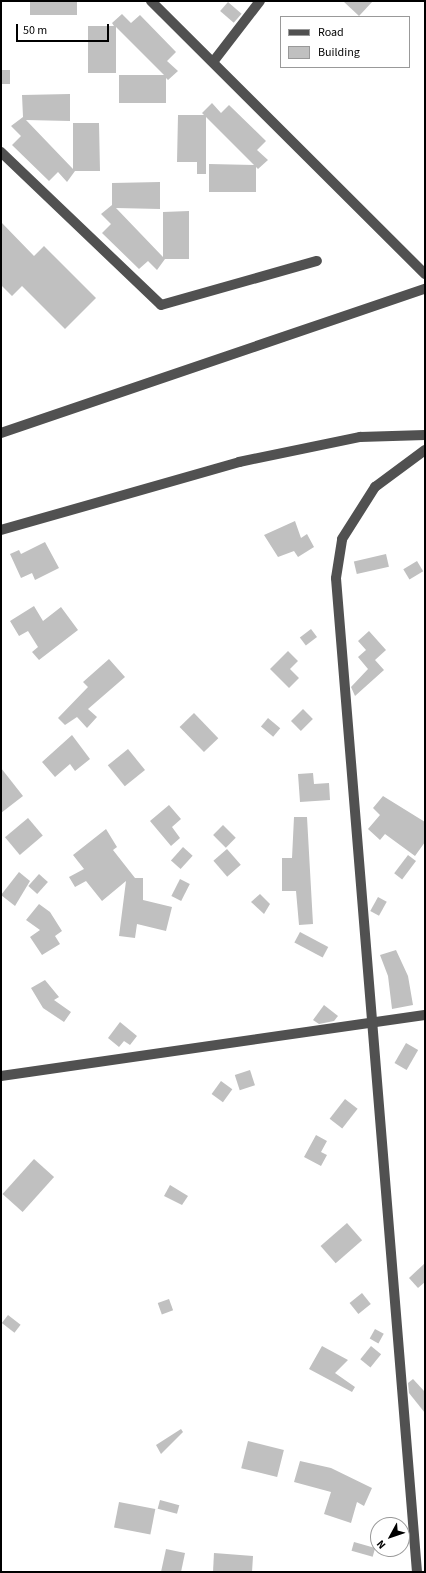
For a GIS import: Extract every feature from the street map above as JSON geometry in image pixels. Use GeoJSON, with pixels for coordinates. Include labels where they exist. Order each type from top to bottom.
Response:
{"type":"FeatureCollection","features":[{"type":"Feature","properties":{"kind":"street"},"geometry":{"type":"LineString","coordinates":[[150,1],[425,274]]}},
{"type":"Feature","properties":{"kind":"street"},"geometry":{"type":"LineString","coordinates":[[213,62],[260,1]]}},
{"type":"Feature","properties":{"kind":"street"},"geometry":{"type":"LineString","coordinates":[[1,152],[160,305],[317,261]]}},
{"type":"Feature","properties":{"kind":"street"},"geometry":{"type":"LineString","coordinates":[[1,433],[425,289]]}},
{"type":"Feature","properties":{"kind":"street"},"geometry":{"type":"LineString","coordinates":[[1,530],[240,462],[360,437],[425,435]]}},
{"type":"Feature","properties":{"kind":"street"},"geometry":{"type":"LineString","coordinates":[[417,1572],[375,1025],[336,578],[342,539],[375,488],[425,450]]}},
{"type":"Feature","properties":{"kind":"street"},"geometry":{"type":"LineString","coordinates":[[1,1076],[375,1025],[425,1015]]}},
{"type":"Feature","properties":{"kind":"building"},"geometry":{"type":"Polygon","coordinates":[[[30,1],[77,1],[77,15],[30,15],[30,1]]]}},
{"type":"Feature","properties":{"kind":"building"},"geometry":{"type":"Polygon","coordinates":[[[343,1],[373,1],[359,16],[343,1]]]}},
{"type":"Feature","properties":{"kind":"building"},"geometry":{"type":"Polygon","coordinates":[[[228,2],[242,14],[234,23],[220,11],[228,2]]]}},
{"type":"Feature","properties":{"kind":"building"},"geometry":{"type":"Polygon","coordinates":[[[122,14],[131,23],[140,15],[176,52],[167,61],[178,71],[168,80],[166,78],[166,103],[119,103],[119,75],[164,75],[116,27],[116,73],[88,73],[88,26],[114,26],[112,23],[122,14]]]}},
{"type":"Feature","properties":{"kind":"building"},"geometry":{"type":"Polygon","coordinates":[[[1,70],[10,70],[10,84],[1,84],[1,70]]]}},
{"type":"Feature","properties":{"kind":"building"},"geometry":{"type":"Polygon","coordinates":[[[70,94],[70,121],[26,120],[73,169],[73,123],[99,123],[100,171],[75,171],[67,182],[58,172],[49,181],[12,145],[21,136],[11,126],[23,117],[22,95],[70,94]]]}},
{"type":"Feature","properties":{"kind":"building"},"geometry":{"type":"Polygon","coordinates":[[[212,103],[221,113],[229,105],[266,141],[257,150],[268,160],[258,169],[256,167],[256,192],[209,192],[209,164],[254,165],[206,117],[206,174],[197,174],[197,162],[177,162],[178,115],[204,115],[202,113],[212,103]]]}},
{"type":"Feature","properties":{"kind":"building"},"geometry":{"type":"Polygon","coordinates":[[[160,182],[160,209],[116,208],[163,257],[163,212],[189,211],[189,259],[165,259],[157,270],[148,261],[139,269],[102,233],[111,224],[101,214],[112,205],[112,183],[160,182]]]}},
{"type":"Feature","properties":{"kind":"building"},"geometry":{"type":"Polygon","coordinates":[[[1,222],[34,256],[44,246],[96,298],[65,329],[22,286],[12,296],[1,285],[1,222]]]}},
{"type":"Feature","properties":{"kind":"building"},"geometry":{"type":"Polygon","coordinates":[[[295,521],[301,538],[307,534],[314,547],[298,557],[294,551],[278,557],[264,535],[295,521]]]}},
{"type":"Feature","properties":{"kind":"building"},"geometry":{"type":"Polygon","coordinates":[[[45,542],[59,568],[35,580],[32,573],[21,578],[10,554],[19,550],[21,554],[45,542]]]}},
{"type":"Feature","properties":{"kind":"building"},"geometry":{"type":"Polygon","coordinates":[[[386,554],[389,567],[357,574],[354,561],[386,554]]]}},
{"type":"Feature","properties":{"kind":"building"},"geometry":{"type":"Polygon","coordinates":[[[417,561],[423,571],[409,580],[403,569],[417,561]]]}},
{"type":"Feature","properties":{"kind":"building"},"geometry":{"type":"Polygon","coordinates":[[[34,606],[43,621],[61,607],[78,630],[39,660],[32,652],[38,647],[28,631],[19,636],[10,621],[34,606]]]}},
{"type":"Feature","properties":{"kind":"building"},"geometry":{"type":"Polygon","coordinates":[[[311,629],[317,637],[306,645],[300,637],[311,629]]]}},
{"type":"Feature","properties":{"kind":"building"},"geometry":{"type":"Polygon","coordinates":[[[369,631],[386,650],[375,660],[384,670],[355,696],[351,687],[368,669],[358,657],[366,650],[358,641],[369,631]]]}},
{"type":"Feature","properties":{"kind":"building"},"geometry":{"type":"Polygon","coordinates":[[[288,651],[298,661],[290,669],[299,678],[289,688],[270,669],[288,651]]]}},
{"type":"Feature","properties":{"kind":"building"},"geometry":{"type":"Polygon","coordinates":[[[109,659],[125,677],[88,709],[97,717],[87,728],[77,717],[65,725],[58,718],[88,687],[83,682],[109,659]]]}},
{"type":"Feature","properties":{"kind":"building"},"geometry":{"type":"Polygon","coordinates":[[[303,709],[313,719],[301,731],[291,721],[303,709]]]}},
{"type":"Feature","properties":{"kind":"building"},"geometry":{"type":"Polygon","coordinates":[[[194,713],[218,738],[204,752],[180,727],[194,713]]]}},
{"type":"Feature","properties":{"kind":"building"},"geometry":{"type":"Polygon","coordinates":[[[268,718],[280,728],[273,737],[261,726],[268,718]]]}},
{"type":"Feature","properties":{"kind":"building"},"geometry":{"type":"Polygon","coordinates":[[[72,735],[90,759],[75,771],[70,764],[55,777],[42,762],[72,735]]]}},
{"type":"Feature","properties":{"kind":"building"},"geometry":{"type":"Polygon","coordinates":[[[128,749],[145,770],[125,786],[108,765],[128,749]]]}},
{"type":"Feature","properties":{"kind":"building"},"geometry":{"type":"Polygon","coordinates":[[[1,768],[23,796],[1,813],[1,768]]]}},
{"type":"Feature","properties":{"kind":"building"},"geometry":{"type":"Polygon","coordinates":[[[313,773],[314,784],[329,783],[330,800],[300,802],[298,774],[313,773]]]}},
{"type":"Feature","properties":{"kind":"building"},"geometry":{"type":"Polygon","coordinates":[[[383,796],[425,822],[425,842],[415,856],[385,834],[380,840],[368,829],[380,815],[373,808],[383,796]]]}},
{"type":"Feature","properties":{"kind":"building"},"geometry":{"type":"Polygon","coordinates":[[[169,805],[181,819],[172,827],[180,838],[171,846],[150,821],[169,805]]]}},
{"type":"Feature","properties":{"kind":"building"},"geometry":{"type":"Polygon","coordinates":[[[294,817],[307,817],[313,924],[299,925],[296,891],[282,891],[282,858],[292,858],[294,817]]]}},
{"type":"Feature","properties":{"kind":"building"},"geometry":{"type":"Polygon","coordinates":[[[28,818],[43,836],[20,855],[5,837],[28,818]]]}},
{"type":"Feature","properties":{"kind":"building"},"geometry":{"type":"Polygon","coordinates":[[[223,825],[236,838],[226,848],[213,835],[223,825]]]}},
{"type":"Feature","properties":{"kind":"building"},"geometry":{"type":"Polygon","coordinates":[[[106,829],[117,847],[113,850],[135,878],[143,878],[143,900],[172,907],[166,931],[137,924],[135,938],[119,936],[126,881],[102,901],[86,881],[75,887],[69,877],[84,869],[73,855],[106,829]]]}},
{"type":"Feature","properties":{"kind":"building"},"geometry":{"type":"Polygon","coordinates":[[[183,847],[193,856],[181,869],[171,860],[183,847]]]}},
{"type":"Feature","properties":{"kind":"building"},"geometry":{"type":"Polygon","coordinates":[[[227,849],[241,865],[227,877],[213,861],[227,849]]]}},
{"type":"Feature","properties":{"kind":"building"},"geometry":{"type":"Polygon","coordinates":[[[408,855],[416,861],[402,879],[394,873],[408,855]]]}},
{"type":"Feature","properties":{"kind":"building"},"geometry":{"type":"Polygon","coordinates":[[[19,872],[30,881],[15,906],[1,895],[19,872]]]}},
{"type":"Feature","properties":{"kind":"building"},"geometry":{"type":"Polygon","coordinates":[[[39,874],[48,882],[37,894],[28,886],[39,874]]]}},
{"type":"Feature","properties":{"kind":"building"},"geometry":{"type":"Polygon","coordinates":[[[180,879],[190,884],[181,901],[171,896],[180,879]]]}},
{"type":"Feature","properties":{"kind":"building"},"geometry":{"type":"Polygon","coordinates":[[[260,894],[270,904],[264,914],[251,902],[260,894]]]}},
{"type":"Feature","properties":{"kind":"building"},"geometry":{"type":"Polygon","coordinates":[[[378,897],[387,902],[379,916],[370,911],[378,897]]]}},
{"type":"Feature","properties":{"kind":"building"},"geometry":{"type":"Polygon","coordinates":[[[39,904],[50,912],[62,931],[55,936],[60,944],[42,955],[30,937],[40,930],[26,920],[39,904]]]}},
{"type":"Feature","properties":{"kind":"building"},"geometry":{"type":"Polygon","coordinates":[[[300,932],[328,947],[323,958],[294,943],[300,932]]]}},
{"type":"Feature","properties":{"kind":"building"},"geometry":{"type":"Polygon","coordinates":[[[396,950],[408,976],[413,1005],[392,1009],[388,976],[380,955],[396,950]]]}},
{"type":"Feature","properties":{"kind":"building"},"geometry":{"type":"Polygon","coordinates":[[[45,980],[59,997],[54,1000],[71,1012],[64,1022],[43,1008],[31,988],[45,980]]]}},
{"type":"Feature","properties":{"kind":"building"},"geometry":{"type":"Polygon","coordinates":[[[324,1005],[338,1016],[334,1021],[319,1024],[313,1020],[324,1005]]]}},
{"type":"Feature","properties":{"kind":"building"},"geometry":{"type":"Polygon","coordinates":[[[120,1022],[137,1036],[130,1045],[124,1041],[119,1047],[108,1038],[120,1022]]]}},
{"type":"Feature","properties":{"kind":"building"},"geometry":{"type":"Polygon","coordinates":[[[406,1043],[418,1050],[407,1070],[394,1063],[406,1043]]]}},
{"type":"Feature","properties":{"kind":"building"},"geometry":{"type":"Polygon","coordinates":[[[250,1070],[255,1085],[240,1090],[235,1075],[250,1070]]]}},
{"type":"Feature","properties":{"kind":"building"},"geometry":{"type":"Polygon","coordinates":[[[221,1081],[232,1089],[223,1102],[212,1094],[221,1081]]]}},
{"type":"Feature","properties":{"kind":"building"},"geometry":{"type":"Polygon","coordinates":[[[345,1099],[358,1109],[342,1129],[330,1119],[345,1099]]]}},
{"type":"Feature","properties":{"kind":"building"},"geometry":{"type":"Polygon","coordinates":[[[316,1135],[327,1141],[321,1152],[327,1155],[321,1166],[304,1157],[316,1135]]]}},
{"type":"Feature","properties":{"kind":"building"},"geometry":{"type":"Polygon","coordinates":[[[34,1159],[54,1177],[23,1212],[3,1194],[34,1159]]]}},
{"type":"Feature","properties":{"kind":"building"},"geometry":{"type":"Polygon","coordinates":[[[170,1185],[188,1196],[182,1205],[164,1196],[170,1185]]]}},
{"type":"Feature","properties":{"kind":"building"},"geometry":{"type":"Polygon","coordinates":[[[347,1223],[362,1240],[336,1263],[321,1246],[347,1223]]]}},
{"type":"Feature","properties":{"kind":"building"},"geometry":{"type":"Polygon","coordinates":[[[425,1263],[425,1282],[418,1288],[409,1278],[425,1263]]]}},
{"type":"Feature","properties":{"kind":"building"},"geometry":{"type":"Polygon","coordinates":[[[362,1293],[371,1304],[358,1314],[350,1303],[362,1293]]]}},
{"type":"Feature","properties":{"kind":"building"},"geometry":{"type":"Polygon","coordinates":[[[169,1299],[173,1310],[162,1314],[158,1303],[169,1299]]]}},
{"type":"Feature","properties":{"kind":"building"},"geometry":{"type":"Polygon","coordinates":[[[8,1315],[21,1325],[14,1333],[2,1323],[8,1315]]]}},
{"type":"Feature","properties":{"kind":"building"},"geometry":{"type":"Polygon","coordinates":[[[375,1329],[384,1334],[378,1343],[370,1339],[375,1329]]]}},
{"type":"Feature","properties":{"kind":"building"},"geometry":{"type":"Polygon","coordinates":[[[322,1346],[348,1360],[335,1373],[355,1387],[352,1392],[309,1369],[322,1346]]]}},
{"type":"Feature","properties":{"kind":"building"},"geometry":{"type":"Polygon","coordinates":[[[371,1346],[381,1354],[370,1367],[360,1359],[371,1346]]]}},
{"type":"Feature","properties":{"kind":"building"},"geometry":{"type":"Polygon","coordinates":[[[413,1379],[425,1392],[425,1413],[409,1393],[408,1383],[413,1379]]]}},
{"type":"Feature","properties":{"kind":"building"},"geometry":{"type":"Polygon","coordinates":[[[181,1429],[183,1432],[161,1454],[156,1445],[181,1429]]]}},
{"type":"Feature","properties":{"kind":"building"},"geometry":{"type":"Polygon","coordinates":[[[248,1441],[284,1450],[277,1477],[241,1468],[248,1441]]]}},
{"type":"Feature","properties":{"kind":"building"},"geometry":{"type":"Polygon","coordinates":[[[300,1461],[331,1468],[372,1488],[364,1506],[357,1502],[351,1523],[324,1514],[331,1492],[294,1482],[300,1461]]]}},
{"type":"Feature","properties":{"kind":"building"},"geometry":{"type":"Polygon","coordinates":[[[160,1500],[179,1505],[177,1514],[158,1509],[160,1500]]]}},
{"type":"Feature","properties":{"kind":"building"},"geometry":{"type":"Polygon","coordinates":[[[119,1502],[155,1509],[150,1535],[114,1528],[119,1502]]]}},
{"type":"Feature","properties":{"kind":"building"},"geometry":{"type":"Polygon","coordinates":[[[354,1542],[370,1547],[370,1556],[352,1551],[354,1542]]]}},
{"type":"Feature","properties":{"kind":"building"},"geometry":{"type":"Polygon","coordinates":[[[166,1549],[185,1553],[181,1572],[161,1572],[166,1549]]]}},
{"type":"Feature","properties":{"kind":"building"},"geometry":{"type":"Polygon","coordinates":[[[214,1553],[253,1556],[252,1572],[213,1572],[214,1553]]]}}]}
